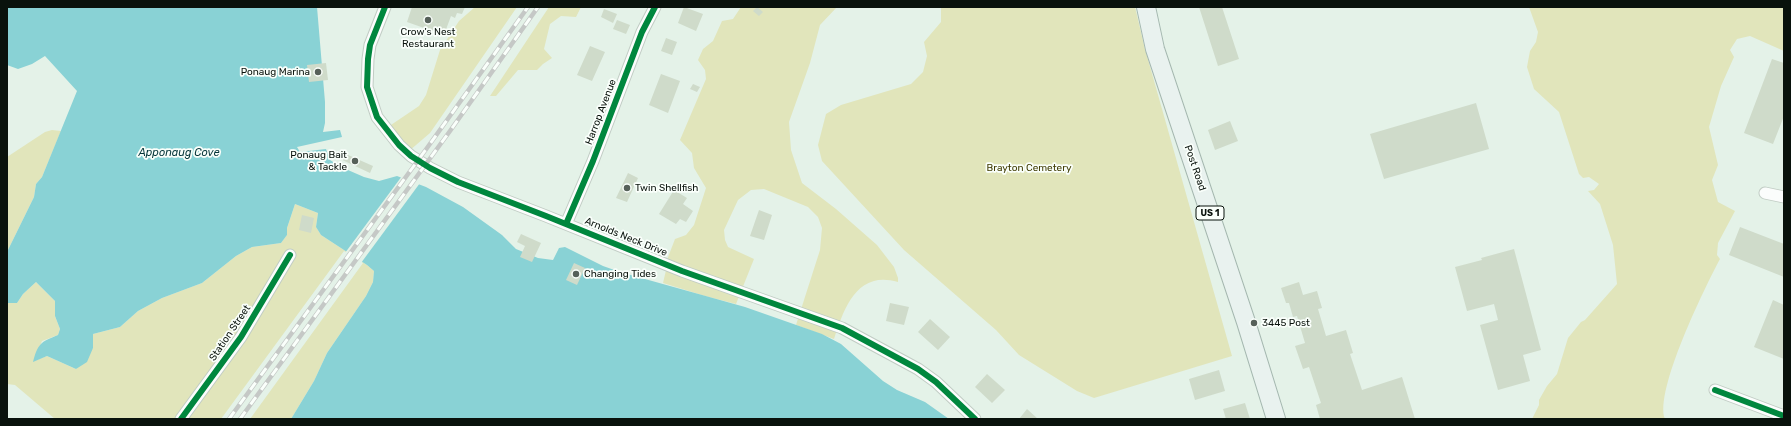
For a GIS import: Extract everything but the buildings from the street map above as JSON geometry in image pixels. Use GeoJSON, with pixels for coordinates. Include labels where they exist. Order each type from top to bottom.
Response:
{"type":"FeatureCollection","features":[{"type":"Feature","properties":{"kind":"main road","name":"Post Road"},"geometry":{"type":"LineString","coordinates":[[1146,7],[1155,49],[1246,322],[1276,419]]}},
{"type":"Feature","properties":{"kind":"street","name":"Harrop Avenue"},"geometry":{"type":"LineString","coordinates":[[566,224],[593,161],[642,32],[656,7]]}},
{"type":"Feature","properties":{"kind":"street","name":"Arnolds Neck Drive"},"geometry":{"type":"LineString","coordinates":[[381,10],[370,45],[367,87],[377,117],[399,145],[411,156],[448,178],[682,271],[842,328],[918,368],[936,382],[975,419]]}},
{"type":"Feature","properties":{"kind":"street"},"geometry":{"type":"LineString","coordinates":[[1765,193],[1784,197]]}},
{"type":"Feature","properties":{"kind":"street","name":"Station Street"},"geometry":{"type":"LineString","coordinates":[[181,419],[241,337],[290,255]]}},
{"type":"Feature","properties":{"kind":"street"},"geometry":{"type":"LineString","coordinates":[[1715,390],[1784,416]]}},
{"type":"Feature","properties":{"kind":"green space"},"geometry":{"type":"Polygon","coordinates":[[[475,7],[517,7],[430,133],[409,151],[385,129],[419,106],[426,95],[440,50],[459,21],[475,7]]]}},
{"type":"Feature","properties":{"kind":"green space"},"geometry":{"type":"Polygon","coordinates":[[[549,7],[581,7],[576,17],[561,16],[550,24],[544,49],[552,58],[537,70],[518,70],[496,96],[490,96],[549,7]]]}},
{"type":"Feature","properties":{"kind":"green space"},"geometry":{"type":"Polygon","coordinates":[[[741,7],[837,7],[820,25],[810,63],[789,122],[791,150],[802,183],[836,209],[877,245],[894,267],[898,282],[884,280],[872,281],[854,294],[842,315],[834,339],[796,325],[820,250],[822,228],[818,217],[808,207],[764,189],[751,190],[738,200],[724,230],[725,240],[728,247],[754,259],[736,304],[663,283],[667,266],[665,265],[675,239],[686,235],[694,225],[706,188],[694,168],[692,153],[680,140],[706,79],[705,70],[698,60],[703,49],[713,41],[722,21],[733,19],[741,7]]]}},
{"type":"Feature","properties":{"kind":"green space","name":"Brayton Cemetery"},"geometry":{"type":"Polygon","coordinates":[[[941,7],[1135,7],[1145,49],[1232,356],[1094,398],[1077,391],[1019,355],[996,330],[904,250],[822,161],[818,145],[826,114],[841,105],[911,84],[923,72],[927,56],[924,42],[941,22],[941,7]]]}},
{"type":"Feature","properties":{"kind":"green space"},"geometry":{"type":"Polygon","coordinates":[[[1529,7],[1784,7],[1784,51],[1750,36],[1737,39],[1730,50],[1734,57],[1721,86],[1709,127],[1718,165],[1712,180],[1718,202],[1735,211],[1718,243],[1717,255],[1720,259],[1693,315],[1674,363],[1667,386],[1664,405],[1665,419],[1532,419],[1539,405],[1539,400],[1547,386],[1557,374],[1568,338],[1617,284],[1613,245],[1600,204],[1588,191],[1594,190],[1599,184],[1589,177],[1583,178],[1579,174],[1559,112],[1534,89],[1527,67],[1530,51],[1536,42],[1538,32],[1529,7]]]}},
{"type":"Feature","properties":{"kind":"green space"},"geometry":{"type":"Polygon","coordinates":[[[52,130],[61,131],[42,177],[36,184],[34,197],[7,252],[7,157],[45,132],[52,130]]]}},
{"type":"Feature","properties":{"kind":"green space"},"geometry":{"type":"Polygon","coordinates":[[[295,204],[318,213],[316,227],[321,235],[367,265],[374,271],[373,282],[366,296],[327,353],[314,381],[291,419],[250,419],[363,263],[344,251],[221,419],[55,419],[15,385],[7,384],[7,303],[17,303],[23,294],[36,282],[55,301],[55,316],[60,329],[58,335],[42,341],[34,361],[47,356],[76,369],[93,348],[93,334],[120,327],[138,311],[162,298],[202,283],[236,256],[252,247],[281,243],[287,235],[287,228],[295,204]]]}},
{"type":"Feature","properties":{"kind":"water","name":"Apponaug Cove"},"geometry":{"type":"Polygon","coordinates":[[[7,7],[317,7],[325,102],[325,123],[323,132],[340,130],[342,137],[297,147],[300,152],[326,149],[330,160],[341,167],[364,177],[379,181],[397,176],[426,187],[463,207],[502,235],[516,249],[538,258],[553,260],[559,248],[565,247],[603,266],[620,272],[745,307],[822,334],[841,344],[883,381],[897,390],[925,402],[949,419],[291,419],[314,381],[327,353],[366,296],[373,282],[374,271],[321,235],[316,227],[318,213],[295,204],[287,228],[287,235],[281,243],[252,247],[236,256],[202,283],[162,298],[138,311],[120,327],[93,334],[93,348],[87,362],[76,369],[47,356],[33,362],[41,344],[58,335],[60,329],[55,316],[55,301],[36,282],[23,294],[17,303],[7,303],[7,252],[34,197],[36,184],[42,177],[77,91],[45,56],[32,64],[18,69],[7,65],[7,7]]]}},
{"type":"Feature","properties":{"kind":"pier"},"geometry":{"type":"Polygon","coordinates":[[[402,176],[420,183],[361,263],[345,253],[402,176]]]}},
{"type":"Feature","properties":{"kind":"railway"},"geometry":{"type":"LineString","coordinates":[[229,419],[528,7]]}},
{"type":"Feature","properties":{"kind":"railway"},"geometry":{"type":"LineString","coordinates":[[240,419],[450,131],[538,7]]}},
{"type":"Feature","properties":{"kind":"cycle path"},"geometry":{"type":"LineString","coordinates":[[385,7],[370,45],[367,87],[377,117],[399,145],[411,156],[430,168],[458,182],[682,271],[842,328],[918,369],[936,382],[975,419]]}},
{"type":"Feature","properties":{"kind":"cycle path"},"geometry":{"type":"LineString","coordinates":[[566,224],[593,161],[642,32],[655,7]]}},
{"type":"Feature","properties":{"kind":"cycle path"},"geometry":{"type":"LineString","coordinates":[[181,419],[241,337],[290,255]]}},
{"type":"Feature","properties":{"kind":"cycle path"},"geometry":{"type":"LineString","coordinates":[[1715,390],[1784,416]]}},
{"type":"Feature","properties":{"kind":"place","name":"Crow's Nest Restaurant"},"geometry":{"type":"Point","coordinates":[428,20]}},
{"type":"Feature","properties":{"kind":"place","name":"Ponaug Marina"},"geometry":{"type":"Point","coordinates":[318,72]}},
{"type":"Feature","properties":{"kind":"place","name":"Ponaug Bait & Tackle"},"geometry":{"type":"Point","coordinates":[355,161]}},
{"type":"Feature","properties":{"kind":"place","name":"Twin Shellfish"},"geometry":{"type":"Point","coordinates":[627,188]}},
{"type":"Feature","properties":{"kind":"place","name":"Changing Tides"},"geometry":{"type":"Point","coordinates":[576,274]}},
{"type":"Feature","properties":{"kind":"place","name":"3445 Post"},"geometry":{"type":"Point","coordinates":[1254,323]}}]}
